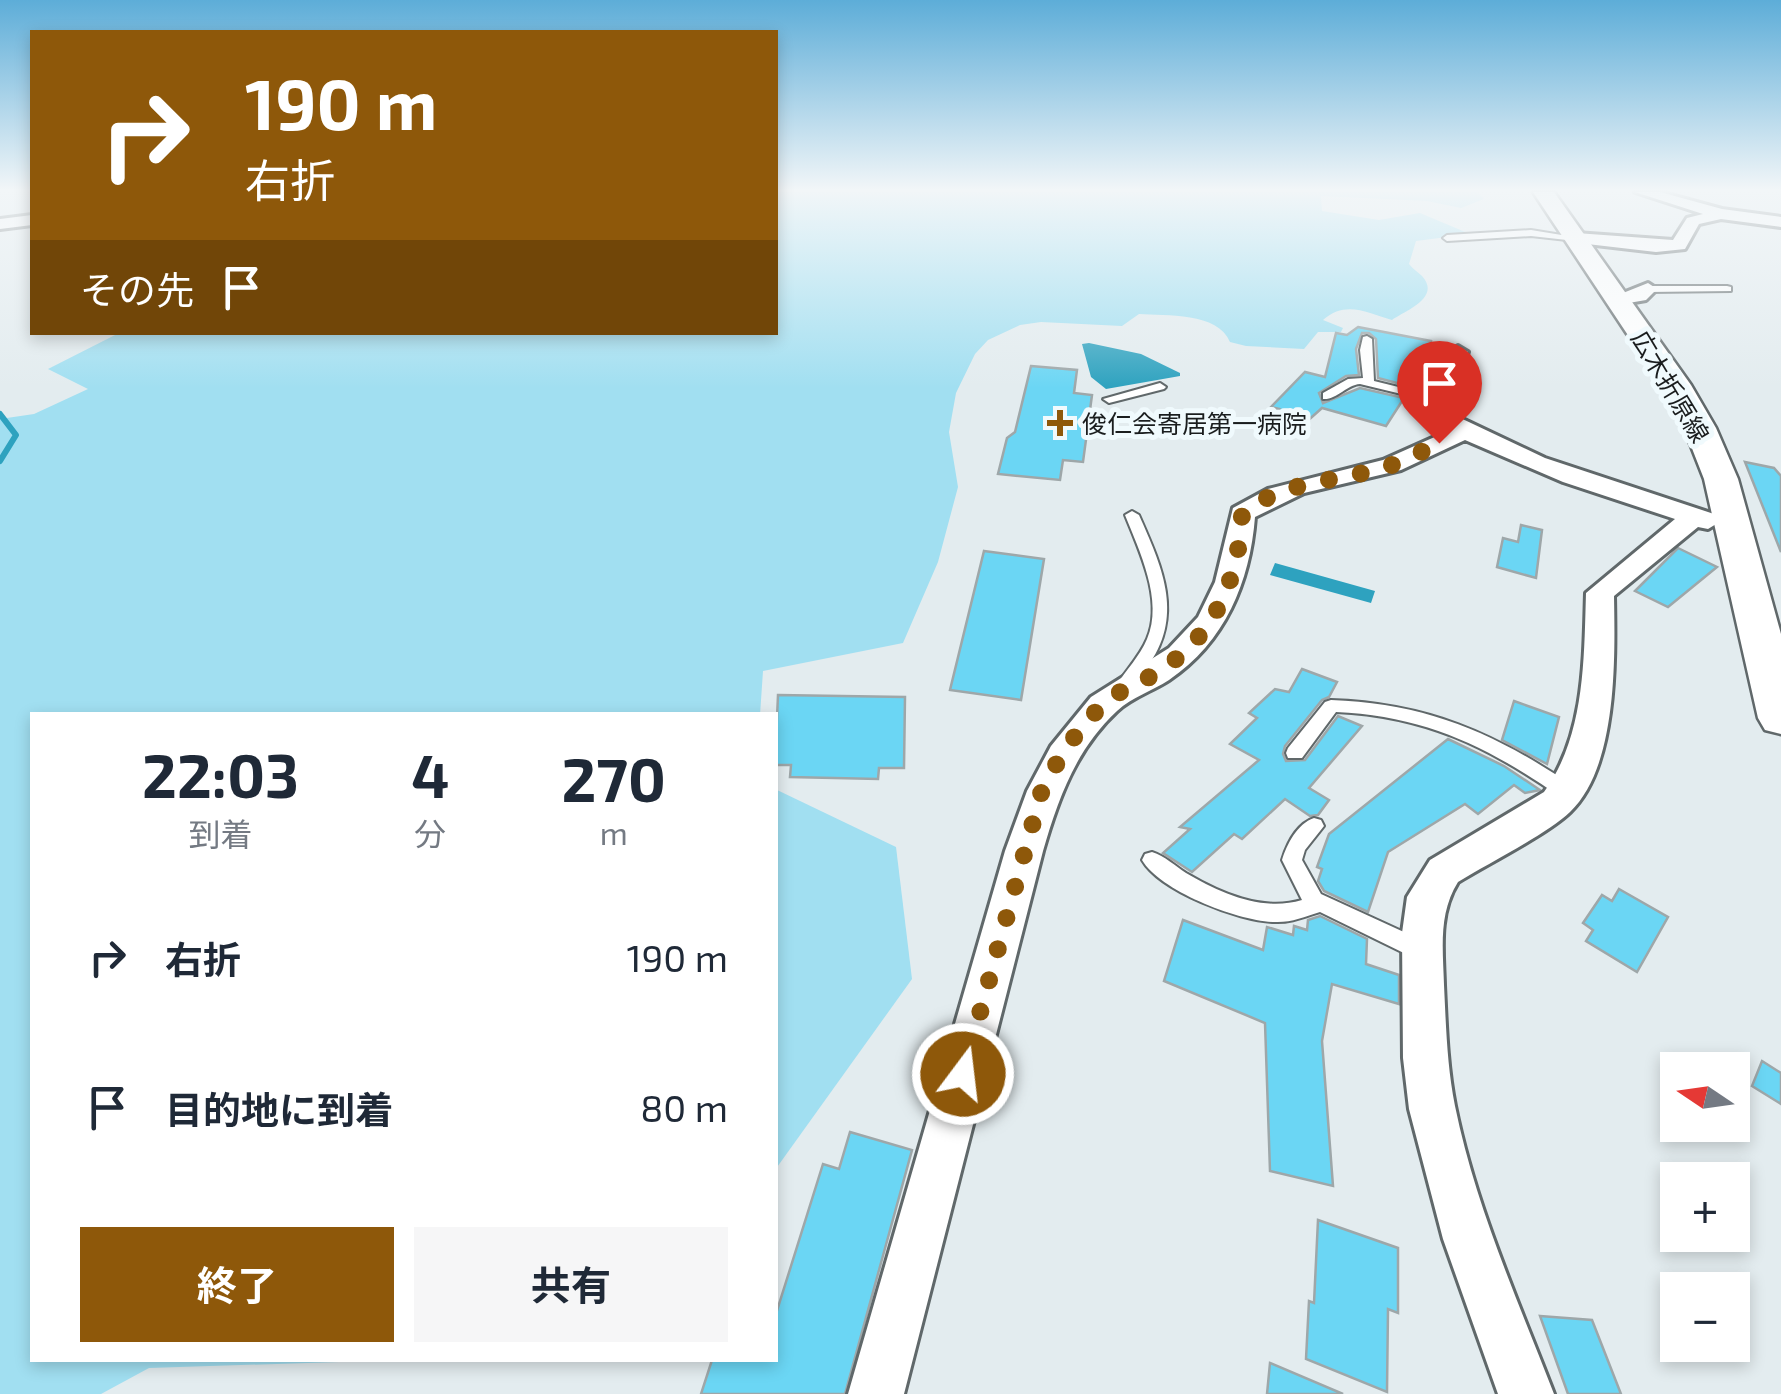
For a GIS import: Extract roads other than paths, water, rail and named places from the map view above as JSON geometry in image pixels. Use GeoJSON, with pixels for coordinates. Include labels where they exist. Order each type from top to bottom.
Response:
{"type":"FeatureCollection","features":[{"type":"Feature","properties":{"kind":"main road","name":"広木折原線"},"geometry":{"type":"LineString","coordinates":[[1595,257],[1633,294],[1721,479],[1781,718]]}},
{"type":"Feature","properties":{"kind":"street"},"geometry":{"type":"LineString","coordinates":[[1458,352],[1439,401],[1443,418],[1464,432],[1733,528]]}},
{"type":"Feature","properties":{"kind":"street"},"geometry":{"type":"LineString","coordinates":[[876,1394],[1042,790],[1058,759],[1103,704],[1121,690],[1160,671],[1210,628],[1237,561],[1242,514],[1258,501],[1312,482],[1390,466],[1464,432]]}},
{"type":"Feature","properties":{"kind":"street"},"geometry":{"type":"LineString","coordinates":[[1526,1394],[1469,1239],[1432,1109],[1425,1058],[1423,951],[1427,896],[1444,870],[1556,802],[1566,791],[1582,755],[1600,663],[1600,593],[1694,516]]}},
{"type":"Feature","properties":{"kind":"lane"},"geometry":{"type":"LineString","coordinates":[[1633,294],[1727,289]]}},
{"type":"Feature","properties":{"kind":"lane"},"geometry":{"type":"LineString","coordinates":[[1367,339],[1364,354],[1370,371],[1368,382]]}},
{"type":"Feature","properties":{"kind":"lane"},"geometry":{"type":"LineString","coordinates":[[1327,396],[1352,382],[1368,382],[1439,401]]}},
{"type":"Feature","properties":{"kind":"lane"},"geometry":{"type":"LineString","coordinates":[[1109,399],[1160,387]]}},
{"type":"Feature","properties":{"kind":"lane"},"geometry":{"type":"LineString","coordinates":[[1121,690],[1148,653],[1160,626],[1146,548],[1132,515]]}},
{"type":"Feature","properties":{"kind":"lane"},"geometry":{"type":"LineString","coordinates":[[1295,753],[1331,706],[1392,711],[1473,734],[1514,754],[1566,791]]}},
{"type":"Feature","properties":{"kind":"lane"},"geometry":{"type":"LineString","coordinates":[[1314,826],[1296,848],[1292,860],[1315,904]]}},
{"type":"Feature","properties":{"kind":"lane"},"geometry":{"type":"LineString","coordinates":[[1152,860],[1188,888],[1256,909],[1290,912],[1322,904],[1423,951]]}},
{"type":"Feature","properties":{"kind":"waterway"},"geometry":{"type":"LineString","coordinates":[[0,414],[16,435],[0,461]]}},
{"type":"Feature","properties":{"kind":"place","name":"俊仁会寄居第一病院"},"geometry":{"type":"Point","coordinates":[1060,423]}}]}
